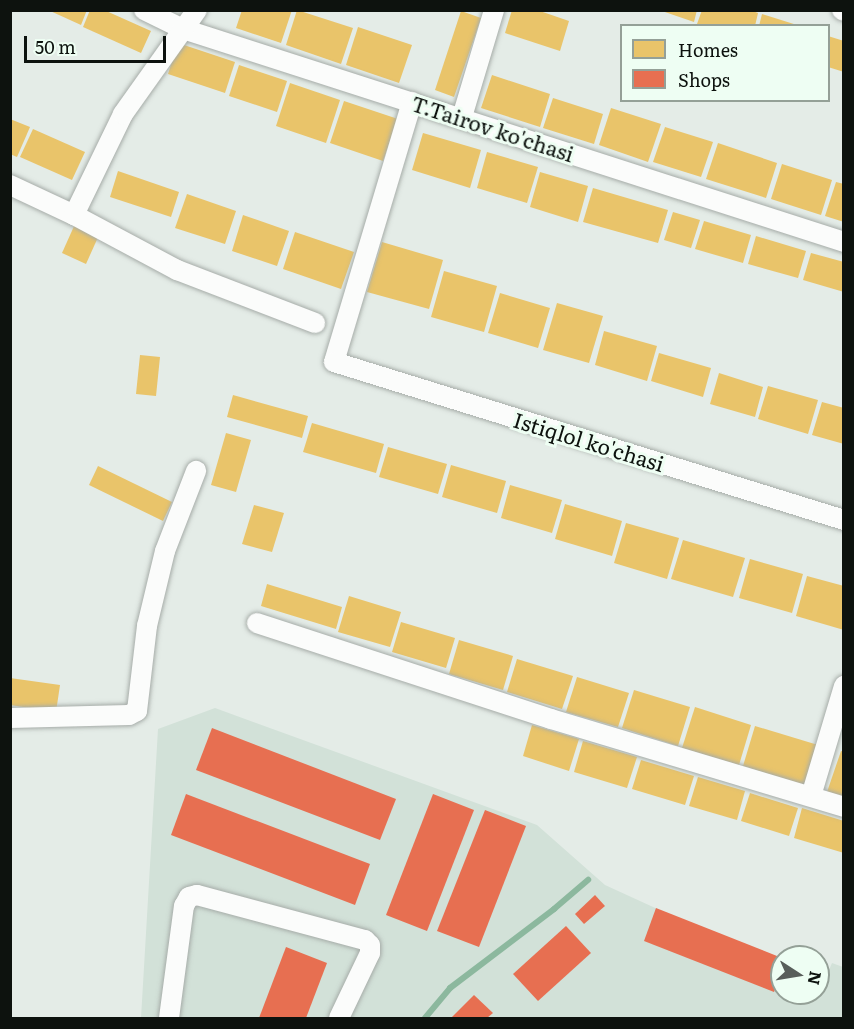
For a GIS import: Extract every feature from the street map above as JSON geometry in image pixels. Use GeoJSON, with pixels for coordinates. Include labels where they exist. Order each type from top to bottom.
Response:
{"type":"FeatureCollection","features":[{"type":"Feature","properties":{"kind":"street","name":"T.Tairov ko'chasi"},"geometry":{"type":"LineString","coordinates":[[144,10],[183,29],[462,117],[843,242]]}},
{"type":"Feature","properties":{"kind":"street"},"geometry":{"type":"LineString","coordinates":[[74,215],[123,114],[197,10]]}},
{"type":"Feature","properties":{"kind":"street"},"geometry":{"type":"LineString","coordinates":[[462,117],[494,10]]}},
{"type":"Feature","properties":{"kind":"street","name":"Istiqlol ko'chasi"},"geometry":{"type":"LineString","coordinates":[[412,102],[334,362],[843,520]]}},
{"type":"Feature","properties":{"kind":"street"},"geometry":{"type":"LineString","coordinates":[[10,185],[74,215],[177,270],[315,323]]}},
{"type":"Feature","properties":{"kind":"street"},"geometry":{"type":"LineString","coordinates":[[10,718],[129,715],[137,711],[147,626],[160,572],[178,512],[196,471]]}},
{"type":"Feature","properties":{"kind":"street"},"geometry":{"type":"LineString","coordinates":[[257,623],[551,719],[843,807]]}},
{"type":"Feature","properties":{"kind":"street"},"geometry":{"type":"LineString","coordinates":[[811,796],[843,686]]}},
{"type":"Feature","properties":{"kind":"street"},"geometry":{"type":"LineString","coordinates":[[169,1018],[184,906],[189,897],[197,895],[365,940],[370,945],[370,953],[339,1018]]}},
{"type":"Feature","properties":{"kind":"shaded area"},"geometry":{"type":"Polygon","coordinates":[[[215,708],[537,825],[605,885],[770,961],[770,1005],[830,1005],[830,968],[832,963],[843,967],[843,1018],[141,1018],[158,729],[215,708]]]}},
{"type":"Feature","properties":{"kind":"building: Homes"},"geometry":{"type":"Polygon","coordinates":[[[48,10],[87,10],[81,25],[48,10]]]}},
{"type":"Feature","properties":{"kind":"building: Homes"},"geometry":{"type":"Polygon","coordinates":[[[90,10],[104,10],[151,31],[141,53],[83,27],[90,10]]]}},
{"type":"Feature","properties":{"kind":"building: Homes"},"geometry":{"type":"Polygon","coordinates":[[[242,10],[292,10],[281,43],[236,28],[242,10]]]}},
{"type":"Feature","properties":{"kind":"building: Homes"},"geometry":{"type":"Polygon","coordinates":[[[297,10],[353,28],[341,64],[286,45],[297,10]]]}},
{"type":"Feature","properties":{"kind":"building: Homes"},"geometry":{"type":"Polygon","coordinates":[[[512,10],[537,10],[569,21],[560,51],[505,33],[512,10]]]}},
{"type":"Feature","properties":{"kind":"building: Homes"},"geometry":{"type":"Polygon","coordinates":[[[659,10],[697,10],[694,22],[659,10]]]}},
{"type":"Feature","properties":{"kind":"building: Homes"},"geometry":{"type":"Polygon","coordinates":[[[702,10],[750,10],[758,13],[755,24],[697,24],[702,10]]]}},
{"type":"Feature","properties":{"kind":"building: Homes"},"geometry":{"type":"Polygon","coordinates":[[[461,11],[481,18],[454,97],[435,90],[461,11]]]}},
{"type":"Feature","properties":{"kind":"building: Homes"},"geometry":{"type":"Polygon","coordinates":[[[762,14],[794,24],[760,24],[762,14]]]}},
{"type":"Feature","properties":{"kind":"building: Homes"},"geometry":{"type":"Polygon","coordinates":[[[358,27],[412,45],[399,83],[346,65],[358,27]]]}},
{"type":"Feature","properties":{"kind":"building: Homes"},"geometry":{"type":"Polygon","coordinates":[[[830,37],[844,41],[844,72],[830,68],[830,37]]]}},
{"type":"Feature","properties":{"kind":"building: Homes"},"geometry":{"type":"Polygon","coordinates":[[[178,43],[235,62],[225,93],[168,74],[178,43]]]}},
{"type":"Feature","properties":{"kind":"building: Homes"},"geometry":{"type":"Polygon","coordinates":[[[239,65],[287,81],[277,112],[229,96],[239,65]]]}},
{"type":"Feature","properties":{"kind":"building: Homes"},"geometry":{"type":"Polygon","coordinates":[[[492,75],[550,94],[540,127],[481,108],[492,75]]]}},
{"type":"Feature","properties":{"kind":"building: Homes"},"geometry":{"type":"Polygon","coordinates":[[[290,83],[340,100],[326,143],[276,126],[290,83]]]}},
{"type":"Feature","properties":{"kind":"building: Homes"},"geometry":{"type":"Polygon","coordinates":[[[553,98],[603,114],[594,144],[543,128],[553,98]]]}},
{"type":"Feature","properties":{"kind":"building: Homes"},"geometry":{"type":"Polygon","coordinates":[[[344,101],[398,119],[383,161],[330,143],[344,101]]]}},
{"type":"Feature","properties":{"kind":"building: Homes"},"geometry":{"type":"Polygon","coordinates":[[[611,108],[661,124],[648,162],[599,145],[611,108]]]}},
{"type":"Feature","properties":{"kind":"building: Homes"},"geometry":{"type":"Polygon","coordinates":[[[10,119],[30,127],[17,157],[10,154],[10,119]]]}},
{"type":"Feature","properties":{"kind":"building: Homes"},"geometry":{"type":"Polygon","coordinates":[[[665,127],[713,142],[701,177],[653,162],[665,127]]]}},
{"type":"Feature","properties":{"kind":"building: Homes"},"geometry":{"type":"Polygon","coordinates":[[[33,129],[85,152],[72,180],[20,157],[33,129]]]}},
{"type":"Feature","properties":{"kind":"building: Homes"},"geometry":{"type":"Polygon","coordinates":[[[423,133],[481,150],[470,188],[412,170],[423,133]]]}},
{"type":"Feature","properties":{"kind":"building: Homes"},"geometry":{"type":"Polygon","coordinates":[[[718,143],[777,163],[766,198],[706,179],[718,143]]]}},
{"type":"Feature","properties":{"kind":"building: Homes"},"geometry":{"type":"Polygon","coordinates":[[[487,152],[538,167],[527,203],[477,188],[487,152]]]}},
{"type":"Feature","properties":{"kind":"building: Homes"},"geometry":{"type":"Polygon","coordinates":[[[782,164],[832,180],[821,215],[771,199],[782,164]]]}},
{"type":"Feature","properties":{"kind":"building: Homes"},"geometry":{"type":"Polygon","coordinates":[[[118,171],[179,192],[171,217],[110,197],[118,171]]]}},
{"type":"Feature","properties":{"kind":"building: Homes"},"geometry":{"type":"Polygon","coordinates":[[[540,172],[588,186],[578,222],[530,207],[540,172]]]}},
{"type":"Feature","properties":{"kind":"building: Homes"},"geometry":{"type":"Polygon","coordinates":[[[836,182],[844,184],[844,222],[825,216],[836,182]]]}},
{"type":"Feature","properties":{"kind":"building: Homes"},"geometry":{"type":"Polygon","coordinates":[[[593,188],[668,210],[658,243],[583,222],[593,188]]]}},
{"type":"Feature","properties":{"kind":"building: Homes"},"geometry":{"type":"Polygon","coordinates":[[[187,194],[236,211],[225,244],[175,228],[187,194]]]}},
{"type":"Feature","properties":{"kind":"building: Homes"},"geometry":{"type":"Polygon","coordinates":[[[673,212],[700,220],[691,248],[664,240],[673,212]]]}},
{"type":"Feature","properties":{"kind":"building: Homes"},"geometry":{"type":"Polygon","coordinates":[[[243,215],[289,231],[277,266],[232,251],[243,215]]]}},
{"type":"Feature","properties":{"kind":"building: Homes"},"geometry":{"type":"Polygon","coordinates":[[[704,221],[751,235],[743,263],[695,249],[704,221]]]}},
{"type":"Feature","properties":{"kind":"building: Homes"},"geometry":{"type":"Polygon","coordinates":[[[75,224],[99,235],[86,264],[62,253],[75,224]]]}},
{"type":"Feature","properties":{"kind":"building: Homes"},"geometry":{"type":"Polygon","coordinates":[[[295,232],[354,252],[341,289],[283,269],[295,232]]]}},
{"type":"Feature","properties":{"kind":"building: Homes"},"geometry":{"type":"Polygon","coordinates":[[[756,236],[806,251],[798,278],[748,264],[756,236]]]}},
{"type":"Feature","properties":{"kind":"building: Homes"},"geometry":{"type":"Polygon","coordinates":[[[382,242],[443,260],[429,309],[367,292],[382,242]]]}},
{"type":"Feature","properties":{"kind":"building: Homes"},"geometry":{"type":"Polygon","coordinates":[[[811,253],[844,262],[844,292],[803,280],[811,253]]]}},
{"type":"Feature","properties":{"kind":"building: Homes"},"geometry":{"type":"Polygon","coordinates":[[[444,271],[497,286],[484,332],[431,317],[444,271]]]}},
{"type":"Feature","properties":{"kind":"building: Homes"},"geometry":{"type":"Polygon","coordinates":[[[500,293],[550,308],[538,348],[488,333],[500,293]]]}},
{"type":"Feature","properties":{"kind":"building: Homes"},"geometry":{"type":"Polygon","coordinates":[[[557,303],[603,316],[589,363],[543,350],[557,303]]]}},
{"type":"Feature","properties":{"kind":"building: Homes"},"geometry":{"type":"Polygon","coordinates":[[[604,331],[657,346],[647,381],[595,365],[604,331]]]}},
{"type":"Feature","properties":{"kind":"building: Homes"},"geometry":{"type":"Polygon","coordinates":[[[659,353],[711,368],[703,397],[651,381],[659,353]]]}},
{"type":"Feature","properties":{"kind":"building: Homes"},"geometry":{"type":"Polygon","coordinates":[[[140,355],[160,357],[156,396],[136,394],[140,355]]]}},
{"type":"Feature","properties":{"kind":"building: Homes"},"geometry":{"type":"Polygon","coordinates":[[[719,373],[763,387],[755,417],[710,404],[719,373]]]}},
{"type":"Feature","properties":{"kind":"building: Homes"},"geometry":{"type":"Polygon","coordinates":[[[768,386],[818,400],[808,434],[758,419],[768,386]]]}},
{"type":"Feature","properties":{"kind":"building: Homes"},"geometry":{"type":"Polygon","coordinates":[[[233,395],[308,416],[302,438],[227,417],[233,395]]]}},
{"type":"Feature","properties":{"kind":"building: Homes"},"geometry":{"type":"Polygon","coordinates":[[[822,402],[844,408],[844,444],[812,435],[822,402]]]}},
{"type":"Feature","properties":{"kind":"building: Homes"},"geometry":{"type":"Polygon","coordinates":[[[312,423],[384,444],[376,473],[303,452],[312,423]]]}},
{"type":"Feature","properties":{"kind":"building: Homes"},"geometry":{"type":"Polygon","coordinates":[[[226,433],[251,440],[236,492],[211,485],[226,433]]]}},
{"type":"Feature","properties":{"kind":"building: Homes"},"geometry":{"type":"Polygon","coordinates":[[[388,447],[447,464],[438,494],[379,477],[388,447]]]}},
{"type":"Feature","properties":{"kind":"building: Homes"},"geometry":{"type":"Polygon","coordinates":[[[451,465],[506,481],[497,513],[442,497],[451,465]]]}},
{"type":"Feature","properties":{"kind":"building: Homes"},"geometry":{"type":"Polygon","coordinates":[[[98,466],[172,502],[163,521],[89,485],[98,466]]]}},
{"type":"Feature","properties":{"kind":"building: Homes"},"geometry":{"type":"Polygon","coordinates":[[[510,485],[562,500],[552,533],[501,518],[510,485]]]}},
{"type":"Feature","properties":{"kind":"building: Homes"},"geometry":{"type":"Polygon","coordinates":[[[565,504],[622,521],[612,556],[555,539],[565,504]]]}},
{"type":"Feature","properties":{"kind":"building: Homes"},"geometry":{"type":"Polygon","coordinates":[[[254,505],[284,513],[272,552],[242,544],[254,505]]]}},
{"type":"Feature","properties":{"kind":"building: Homes"},"geometry":{"type":"Polygon","coordinates":[[[626,523],[679,538],[667,579],[614,563],[626,523]]]}},
{"type":"Feature","properties":{"kind":"building: Homes"},"geometry":{"type":"Polygon","coordinates":[[[683,540],[745,558],[733,597],[671,579],[683,540]]]}},
{"type":"Feature","properties":{"kind":"building: Homes"},"geometry":{"type":"Polygon","coordinates":[[[750,559],[803,574],[792,613],[739,598],[750,559]]]}},
{"type":"Feature","properties":{"kind":"building: Homes"},"geometry":{"type":"Polygon","coordinates":[[[807,576],[844,586],[844,630],[796,616],[807,576]]]}},
{"type":"Feature","properties":{"kind":"building: Homes"},"geometry":{"type":"Polygon","coordinates":[[[267,584],[342,607],[336,629],[261,606],[267,584]]]}},
{"type":"Feature","properties":{"kind":"building: Homes"},"geometry":{"type":"Polygon","coordinates":[[[349,596],[401,612],[390,647],[338,632],[349,596]]]}},
{"type":"Feature","properties":{"kind":"building: Homes"},"geometry":{"type":"Polygon","coordinates":[[[401,622],[455,638],[446,668],[392,652],[401,622]]]}},
{"type":"Feature","properties":{"kind":"building: Homes"},"geometry":{"type":"Polygon","coordinates":[[[459,640],[513,656],[503,690],[449,674],[459,640]]]}},
{"type":"Feature","properties":{"kind":"building: Homes"},"geometry":{"type":"Polygon","coordinates":[[[517,659],[573,676],[562,709],[507,692],[517,659]]]}},
{"type":"Feature","properties":{"kind":"building: Homes"},"geometry":{"type":"Polygon","coordinates":[[[577,677],[629,693],[618,727],[566,712],[577,677]]]}},
{"type":"Feature","properties":{"kind":"building: Homes"},"geometry":{"type":"Polygon","coordinates":[[[10,678],[60,685],[56,712],[10,705],[10,678]]]}},
{"type":"Feature","properties":{"kind":"building: Homes"},"geometry":{"type":"Polygon","coordinates":[[[634,690],[690,707],[678,746],[622,728],[634,690]]]}},
{"type":"Feature","properties":{"kind":"building: Homes"},"geometry":{"type":"Polygon","coordinates":[[[695,707],[751,725],[739,765],[682,748],[695,707]]]}},
{"type":"Feature","properties":{"kind":"building: Homes"},"geometry":{"type":"Polygon","coordinates":[[[532,725],[579,739],[569,771],[523,756],[532,725]]]}},
{"type":"Feature","properties":{"kind":"building: Homes"},"geometry":{"type":"Polygon","coordinates":[[[755,726],[818,745],[806,786],[743,766],[755,726]]]}},
{"type":"Feature","properties":{"kind":"building: Homes"},"geometry":{"type":"Polygon","coordinates":[[[583,741],[637,757],[627,788],[574,772],[583,741]]]}},
{"type":"Feature","properties":{"kind":"building: Homes"},"geometry":{"type":"Polygon","coordinates":[[[841,751],[844,752],[844,797],[827,792],[841,751]]]}},
{"type":"Feature","properties":{"kind":"building: Homes"},"geometry":{"type":"Polygon","coordinates":[[[641,760],[694,776],[685,805],[632,789],[641,760]]]}},
{"type":"Feature","properties":{"kind":"building: Homes"},"geometry":{"type":"Polygon","coordinates":[[[698,777],[745,791],[737,820],[689,806],[698,777]]]}},
{"type":"Feature","properties":{"kind":"building: Homes"},"geometry":{"type":"Polygon","coordinates":[[[750,793],[798,808],[789,836],[741,821],[750,793]]]}},
{"type":"Feature","properties":{"kind":"building: Homes"},"geometry":{"type":"Polygon","coordinates":[[[802,808],[844,821],[844,853],[794,838],[802,808]]]}},
{"type":"Feature","properties":{"kind":"building: Shops"},"geometry":{"type":"Polygon","coordinates":[[[212,728],[396,799],[380,840],[196,770],[212,728]]]}},
{"type":"Feature","properties":{"kind":"building: Shops"},"geometry":{"type":"Polygon","coordinates":[[[186,794],[370,864],[355,905],[171,835],[186,794]]]}},
{"type":"Feature","properties":{"kind":"building: Shops"},"geometry":{"type":"Polygon","coordinates":[[[433,794],[474,810],[427,931],[386,915],[433,794]]]}},
{"type":"Feature","properties":{"kind":"building: Shops"},"geometry":{"type":"Polygon","coordinates":[[[485,810],[526,826],[479,947],[437,931],[485,810]]]}},
{"type":"Feature","properties":{"kind":"building: Shops"},"geometry":{"type":"Polygon","coordinates":[[[595,895],[605,906],[584,924],[575,914],[595,895]]]}},
{"type":"Feature","properties":{"kind":"building: Shops"},"geometry":{"type":"Polygon","coordinates":[[[656,908],[770,953],[770,990],[644,941],[656,908]]]}},
{"type":"Feature","properties":{"kind":"building: Shops"},"geometry":{"type":"Polygon","coordinates":[[[566,926],[591,953],[538,1001],[513,974],[566,926]]]}},
{"type":"Feature","properties":{"kind":"building: Shops"},"geometry":{"type":"Polygon","coordinates":[[[286,947],[327,963],[306,1018],[259,1018],[286,947]]]}},
{"type":"Feature","properties":{"kind":"building: Shops"},"geometry":{"type":"Polygon","coordinates":[[[474,995],[493,1013],[487,1018],[451,1018],[474,995]]]}},
{"type":"Feature","properties":{"kind":"waterway"},"geometry":{"type":"LineString","coordinates":[[425,1018],[450,988],[554,909],[588,880]]}}]}
